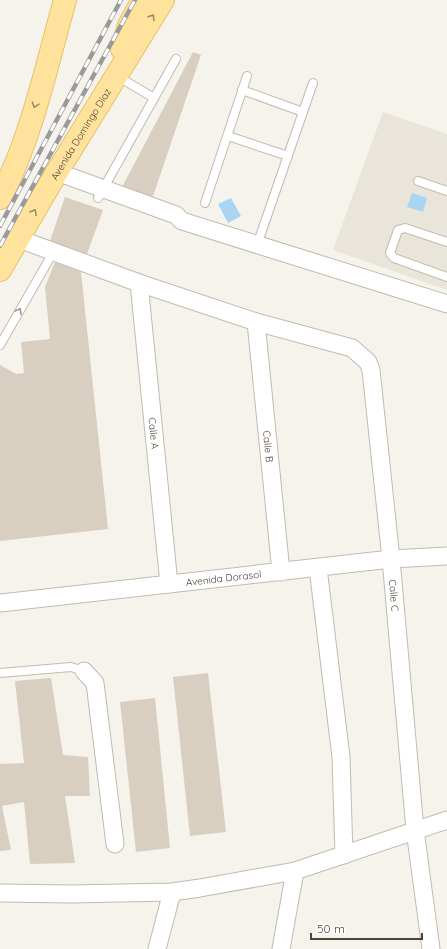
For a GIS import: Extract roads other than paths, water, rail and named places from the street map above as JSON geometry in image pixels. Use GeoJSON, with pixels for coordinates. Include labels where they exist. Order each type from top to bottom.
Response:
{"type":"FeatureCollection","features":[{"type":"Feature","properties":{"kind":"main road"},"geometry":{"type":"LineString","coordinates":[[0,198],[13,173],[44,78],[65,0]]}},
{"type":"Feature","properties":{"kind":"main road"},"geometry":{"type":"LineString","coordinates":[[44,78],[82,0]]}},
{"type":"Feature","properties":{"kind":"main road"},"geometry":{"type":"LineString","coordinates":[[115,75],[129,25],[143,0]]}},
{"type":"Feature","properties":{"kind":"main road","name":"Avenida Domingo Díaz"},"geometry":{"type":"LineString","coordinates":[[0,270],[54,176],[162,0]]}},
{"type":"Feature","properties":{"kind":"street"},"geometry":{"type":"LineString","coordinates":[[54,176],[101,193],[176,215],[182,221],[447,304]]}},
{"type":"Feature","properties":{"kind":"street"},"geometry":{"type":"LineString","coordinates":[[19,239],[139,283],[256,322]]}},
{"type":"Feature","properties":{"kind":"street","name":"Calle A"},"geometry":{"type":"LineString","coordinates":[[139,283],[170,584]]}},
{"type":"Feature","properties":{"kind":"street","name":"Calle C"},"geometry":{"type":"LineString","coordinates":[[256,322],[352,348],[368,362],[371,370],[391,559],[415,830],[432,949]]}},
{"type":"Feature","properties":{"kind":"street","name":"Calle B"},"geometry":{"type":"LineString","coordinates":[[256,322],[281,572]]}},
{"type":"Feature","properties":{"kind":"street","name":"Avenida Dorasol"},"geometry":{"type":"LineString","coordinates":[[0,603],[391,559],[447,556]]}},
{"type":"Feature","properties":{"kind":"street"},"geometry":{"type":"LineString","coordinates":[[318,568],[341,757],[344,855]]}},
{"type":"Feature","properties":{"kind":"street"},"geometry":{"type":"LineString","coordinates":[[84,671],[95,683],[115,844]]}},
{"type":"Feature","properties":{"kind":"street"},"geometry":{"type":"LineString","coordinates":[[0,892],[71,894],[172,892],[295,871],[447,820]]}},
{"type":"Feature","properties":{"kind":"street"},"geometry":{"type":"LineString","coordinates":[[281,949],[295,871]]}},
{"type":"Feature","properties":{"kind":"street"},"geometry":{"type":"LineString","coordinates":[[157,949],[172,892]]}},
{"type":"Feature","properties":{"kind":"lane"},"geometry":{"type":"LineString","coordinates":[[101,193],[176,59]]}},
{"type":"Feature","properties":{"kind":"lane"},"geometry":{"type":"LineString","coordinates":[[115,75],[154,98]]}},
{"type":"Feature","properties":{"kind":"lane"},"geometry":{"type":"LineString","coordinates":[[205,203],[247,76]]}},
{"type":"Feature","properties":{"kind":"lane"},"geometry":{"type":"LineString","coordinates":[[257,245],[313,83]]}},
{"type":"Feature","properties":{"kind":"lane"},"geometry":{"type":"LineString","coordinates":[[242,90],[303,112]]}},
{"type":"Feature","properties":{"kind":"lane"},"geometry":{"type":"LineString","coordinates":[[228,136],[288,156]]}},
{"type":"Feature","properties":{"kind":"lane"},"geometry":{"type":"LineString","coordinates":[[418,181],[447,191]]}},
{"type":"Feature","properties":{"kind":"lane"},"geometry":{"type":"LineString","coordinates":[[447,242],[401,228],[398,230],[390,253],[394,258],[447,277]]}},
{"type":"Feature","properties":{"kind":"lane"},"geometry":{"type":"LineString","coordinates":[[0,345],[54,251]]}},
{"type":"Feature","properties":{"kind":"lane"},"geometry":{"type":"LineString","coordinates":[[0,673],[71,667],[84,671]]}},
{"type":"Feature","properties":{"kind":"water"},"geometry":{"type":"Polygon","coordinates":[[[412,193],[427,198],[423,212],[407,207],[412,193]]]}},
{"type":"Feature","properties":{"kind":"water"},"geometry":{"type":"Polygon","coordinates":[[[231,198],[241,216],[228,223],[218,204],[231,198]]]}},
{"type":"Feature","properties":{"kind":"railway"},"geometry":{"type":"LineString","coordinates":[[0,226],[121,0]]}},
{"type":"Feature","properties":{"kind":"railway"},"geometry":{"type":"LineString","coordinates":[[0,246],[135,0]]}}]}
